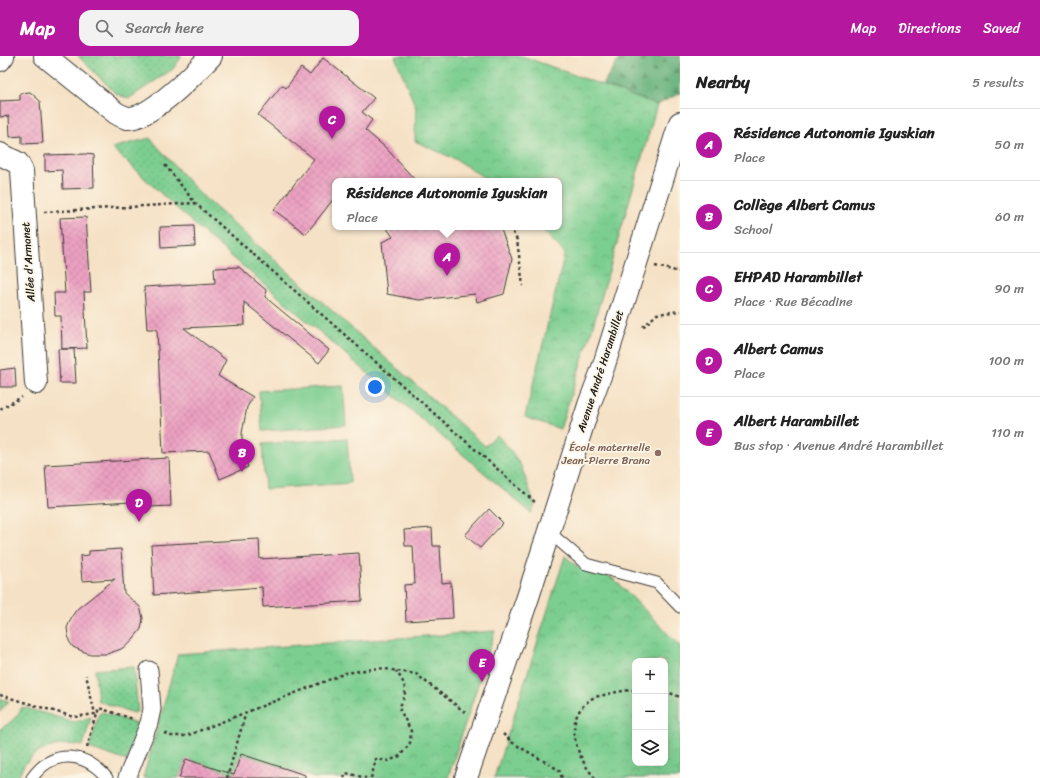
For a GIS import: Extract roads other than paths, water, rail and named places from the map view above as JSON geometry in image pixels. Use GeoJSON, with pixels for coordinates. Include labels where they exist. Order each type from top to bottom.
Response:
{"type":"FeatureCollection","features":[{"type":"Feature","properties":{"kind":"street"},"geometry":{"type":"LineString","coordinates":[[0,60],[3,56]]}},
{"type":"Feature","properties":{"kind":"street"},"geometry":{"type":"LineString","coordinates":[[45,56],[116,113],[128,118],[144,113],[158,104],[190,78],[211,56]]}},
{"type":"Feature","properties":{"kind":"street","name":"Avenue André Harambillet"},"geometry":{"type":"LineString","coordinates":[[466,778],[477,718],[549,532],[589,405],[603,368],[680,123]]}},
{"type":"Feature","properties":{"kind":"street","name":"Allée d'Armanet"},"geometry":{"type":"LineString","coordinates":[[0,154],[18,163],[22,171],[36,383]]}},
{"type":"Feature","properties":{"kind":"street"},"geometry":{"type":"LineString","coordinates":[[127,778],[149,723],[152,709],[149,670]]}},
{"type":"Feature","properties":{"kind":"lane"},"geometry":{"type":"LineString","coordinates":[[549,532],[586,564],[657,584],[680,607]]}},
{"type":"Feature","properties":{"kind":"lane"},"geometry":{"type":"LineString","coordinates":[[32,778],[44,764],[54,759],[67,756],[92,763],[107,778]]}},
{"type":"Feature","properties":{"kind":"place","name":"EHPAD Harambillet"},"geometry":{"type":"Point","coordinates":[332,139]}},
{"type":"Feature","properties":{"kind":"place","name":"Résidence Autonomie Iguskian"},"geometry":{"type":"Point","coordinates":[447,276]}},
{"type":"Feature","properties":{"kind":"place","name":"École maternelle Jean-Pierre Brana"},"geometry":{"type":"Point","coordinates":[658,453]}},
{"type":"Feature","properties":{"kind":"place","name":"Collège Albert Camus"},"geometry":{"type":"Point","coordinates":[242,472]}},
{"type":"Feature","properties":{"kind":"place","name":"Albert Camus"},"geometry":{"type":"Point","coordinates":[139,522]}},
{"type":"Feature","properties":{"kind":"place","name":"Albert Harambillet"},"geometry":{"type":"Point","coordinates":[482,682]}}]}
